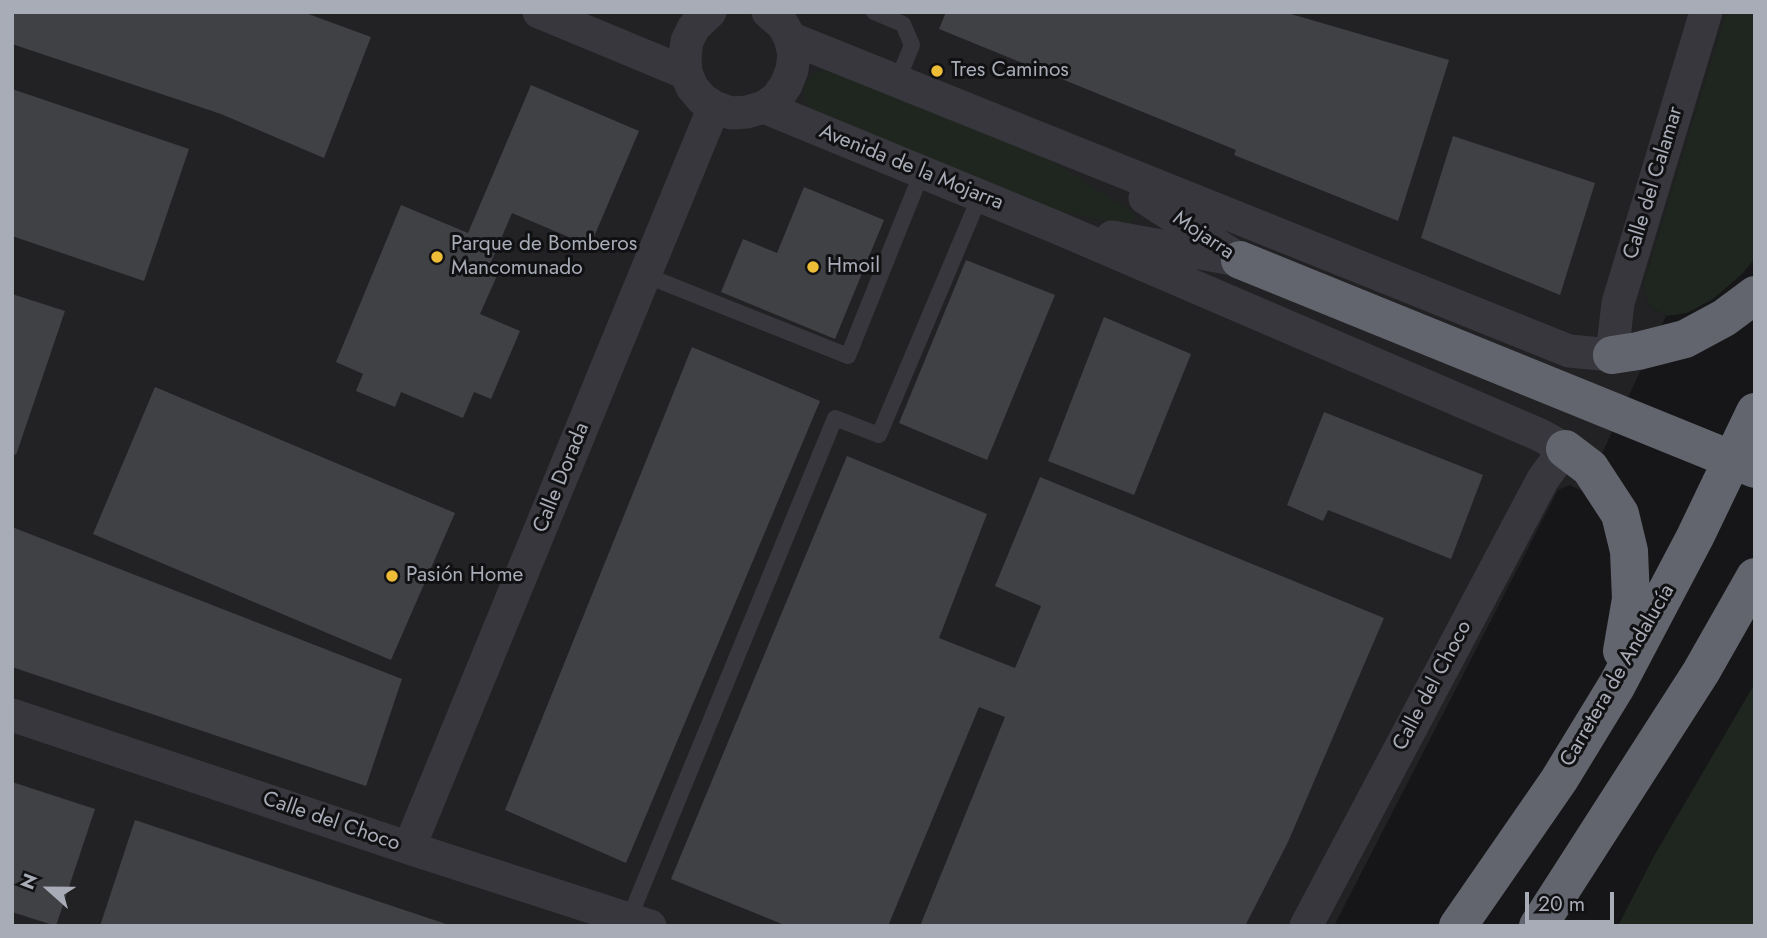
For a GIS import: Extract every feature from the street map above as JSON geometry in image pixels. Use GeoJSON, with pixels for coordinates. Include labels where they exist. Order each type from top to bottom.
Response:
{"type":"FeatureCollection","features":[{"type":"Feature","properties":{"kind":"highway"},"geometry":{"type":"LineString","coordinates":[[1240,260],[1755,469]]}},
{"type":"Feature","properties":{"kind":"highway"},"geometry":{"type":"LineString","coordinates":[[1612,355],[1685,339],[1724,318],[1755,295]]}},
{"type":"Feature","properties":{"kind":"highway","name":"Carretera de Andalucía"},"geometry":{"type":"LineString","coordinates":[[1458,926],[1559,780],[1617,685],[1695,537],[1755,412]]}},
{"type":"Feature","properties":{"kind":"highway"},"geometry":{"type":"LineString","coordinates":[[1565,449],[1590,468],[1620,514],[1629,551],[1631,598],[1617,685]]}},
{"type":"Feature","properties":{"kind":"highway"},"geometry":{"type":"LineString","coordinates":[[1538,926],[1701,672],[1755,577]]}},
{"type":"Feature","properties":{"kind":"street"},"geometry":{"type":"LineString","coordinates":[[539,12],[687,73]]}},
{"type":"Feature","properties":{"kind":"street"},"geometry":{"type":"LineString","coordinates":[[710,12],[694,27],[687,41],[687,73],[696,92],[715,107],[731,113],[764,107],[777,98],[789,78],[794,54],[785,22]]}},
{"type":"Feature","properties":{"kind":"street","name":"Calle del Calamar"},"geometry":{"type":"LineString","coordinates":[[1612,355],[1618,303],[1706,12]]}},
{"type":"Feature","properties":{"kind":"street"},"geometry":{"type":"LineString","coordinates":[[785,22],[897,82],[1083,158],[1569,351],[1612,355]]}},
{"type":"Feature","properties":{"kind":"street","name":"Calle Dorada"},"geometry":{"type":"LineString","coordinates":[[409,848],[715,107]]}},
{"type":"Feature","properties":{"kind":"street","name":"Avenida de la Mojarra"},"geometry":{"type":"LineString","coordinates":[[764,107],[1058,228]]}},
{"type":"Feature","properties":{"kind":"street","name":"Mojarra"},"geometry":{"type":"LineString","coordinates":[[1083,158],[1240,260]]}},
{"type":"Feature","properties":{"kind":"street"},"geometry":{"type":"LineString","coordinates":[[1058,228],[1540,435],[1565,449]]}},
{"type":"Feature","properties":{"kind":"street","name":"Mojarra"},"geometry":{"type":"LineString","coordinates":[[1058,228],[1240,260]]}},
{"type":"Feature","properties":{"kind":"street","name":"Calle del Choco"},"geometry":{"type":"LineString","coordinates":[[1306,926],[1537,491],[1565,449]]}},
{"type":"Feature","properties":{"kind":"street","name":"Calle del Choco"},"geometry":{"type":"LineString","coordinates":[[12,715],[639,922]]}},
{"type":"Feature","properties":{"kind":"lane"},"geometry":{"type":"LineString","coordinates":[[874,12],[903,24],[912,45],[897,82]]}},
{"type":"Feature","properties":{"kind":"lane"},"geometry":{"type":"LineString","coordinates":[[645,275],[848,356],[922,172]]}},
{"type":"Feature","properties":{"kind":"lane"},"geometry":{"type":"LineString","coordinates":[[639,922],[835,418],[879,435],[980,196]]}},
{"type":"Feature","properties":{"kind":"shaded area"},"geometry":{"type":"Polygon","coordinates":[[[12,12],[1726,12],[1643,285],[1649,306],[1666,316],[1584,492],[1570,485],[1558,490],[1334,926],[12,926],[12,12]]]}},
{"type":"Feature","properties":{"kind":"shaded area"},"geometry":{"type":"Polygon","coordinates":[[[1726,12],[1755,12],[1755,258],[1743,273],[1713,299],[1687,313],[1666,316],[1649,306],[1643,285],[1726,12]]]}},
{"type":"Feature","properties":{"kind":"shaded area"},"geometry":{"type":"Polygon","coordinates":[[[829,69],[1049,159],[1136,214],[1130,226],[1037,204],[812,112],[804,100],[804,83],[815,72],[829,69]]]}},
{"type":"Feature","properties":{"kind":"shaded area"},"geometry":{"type":"Polygon","coordinates":[[[1755,683],[1755,926],[1618,926],[1654,856],[1755,683]]]}},
{"type":"Feature","properties":{"kind":"building"},"geometry":{"type":"Polygon","coordinates":[[[12,12],[303,12],[371,37],[324,158],[221,114],[12,44],[12,12]]]}},
{"type":"Feature","properties":{"kind":"building"},"geometry":{"type":"Polygon","coordinates":[[[946,12],[1284,12],[1449,60],[1398,221],[1234,155],[1236,150],[939,29],[946,12]]]}},
{"type":"Feature","properties":{"kind":"building","name":"Parque de Bomberos Mancomunado"},"geometry":{"type":"Polygon","coordinates":[[[531,85],[639,131],[590,246],[512,213],[489,267],[499,271],[480,314],[520,331],[491,399],[474,392],[463,418],[401,392],[395,407],[356,391],[363,374],[336,362],[401,205],[468,233],[531,85]]]}},
{"type":"Feature","properties":{"kind":"building"},"geometry":{"type":"Polygon","coordinates":[[[12,89],[189,149],[144,281],[12,236],[12,89]]]}},
{"type":"Feature","properties":{"kind":"building"},"geometry":{"type":"Polygon","coordinates":[[[1453,136],[1595,183],[1560,295],[1421,238],[1453,136]]]}},
{"type":"Feature","properties":{"kind":"building"},"geometry":{"type":"Polygon","coordinates":[[[804,187],[884,220],[835,339],[721,292],[743,239],[777,253],[804,187]]]}},
{"type":"Feature","properties":{"kind":"building"},"geometry":{"type":"Polygon","coordinates":[[[966,260],[1055,295],[987,460],[899,423],[966,260]]]}},
{"type":"Feature","properties":{"kind":"building"},"geometry":{"type":"Polygon","coordinates":[[[12,294],[65,311],[16,455],[12,453],[12,294]]]}},
{"type":"Feature","properties":{"kind":"building"},"geometry":{"type":"Polygon","coordinates":[[[1104,317],[1191,354],[1134,495],[1048,461],[1104,317]]]}},
{"type":"Feature","properties":{"kind":"building"},"geometry":{"type":"Polygon","coordinates":[[[692,347],[820,401],[626,863],[505,810],[692,347]]]}},
{"type":"Feature","properties":{"kind":"building"},"geometry":{"type":"Polygon","coordinates":[[[155,387],[455,513],[391,660],[93,534],[155,387]]]}},
{"type":"Feature","properties":{"kind":"building"},"geometry":{"type":"Polygon","coordinates":[[[1324,412],[1483,475],[1451,559],[1328,510],[1323,521],[1287,505],[1324,412]]]}},
{"type":"Feature","properties":{"kind":"building"},"geometry":{"type":"Polygon","coordinates":[[[847,456],[987,514],[939,638],[1015,668],[1041,606],[995,586],[1040,477],[1384,618],[1288,842],[1245,926],[920,926],[1005,717],[979,707],[888,926],[787,926],[671,879],[847,456]]]}},
{"type":"Feature","properties":{"kind":"building"},"geometry":{"type":"Polygon","coordinates":[[[12,527],[402,679],[366,786],[12,667],[12,527]]]}},
{"type":"Feature","properties":{"kind":"building"},"geometry":{"type":"Polygon","coordinates":[[[12,782],[95,809],[56,926],[12,912],[12,782]]]}},
{"type":"Feature","properties":{"kind":"building"},"geometry":{"type":"Polygon","coordinates":[[[135,820],[449,925],[449,926],[100,926],[135,820]]]}},
{"type":"Feature","properties":{"kind":"place","name":"Tres Caminos"},"geometry":{"type":"Point","coordinates":[937,71]}},
{"type":"Feature","properties":{"kind":"place","name":"Parque de Bomberos Mancomunado"},"geometry":{"type":"Point","coordinates":[437,257]}},
{"type":"Feature","properties":{"kind":"place","name":"Hmoil"},"geometry":{"type":"Point","coordinates":[813,267]}},
{"type":"Feature","properties":{"kind":"place","name":"Pasión Home"},"geometry":{"type":"Point","coordinates":[392,576]}}]}
